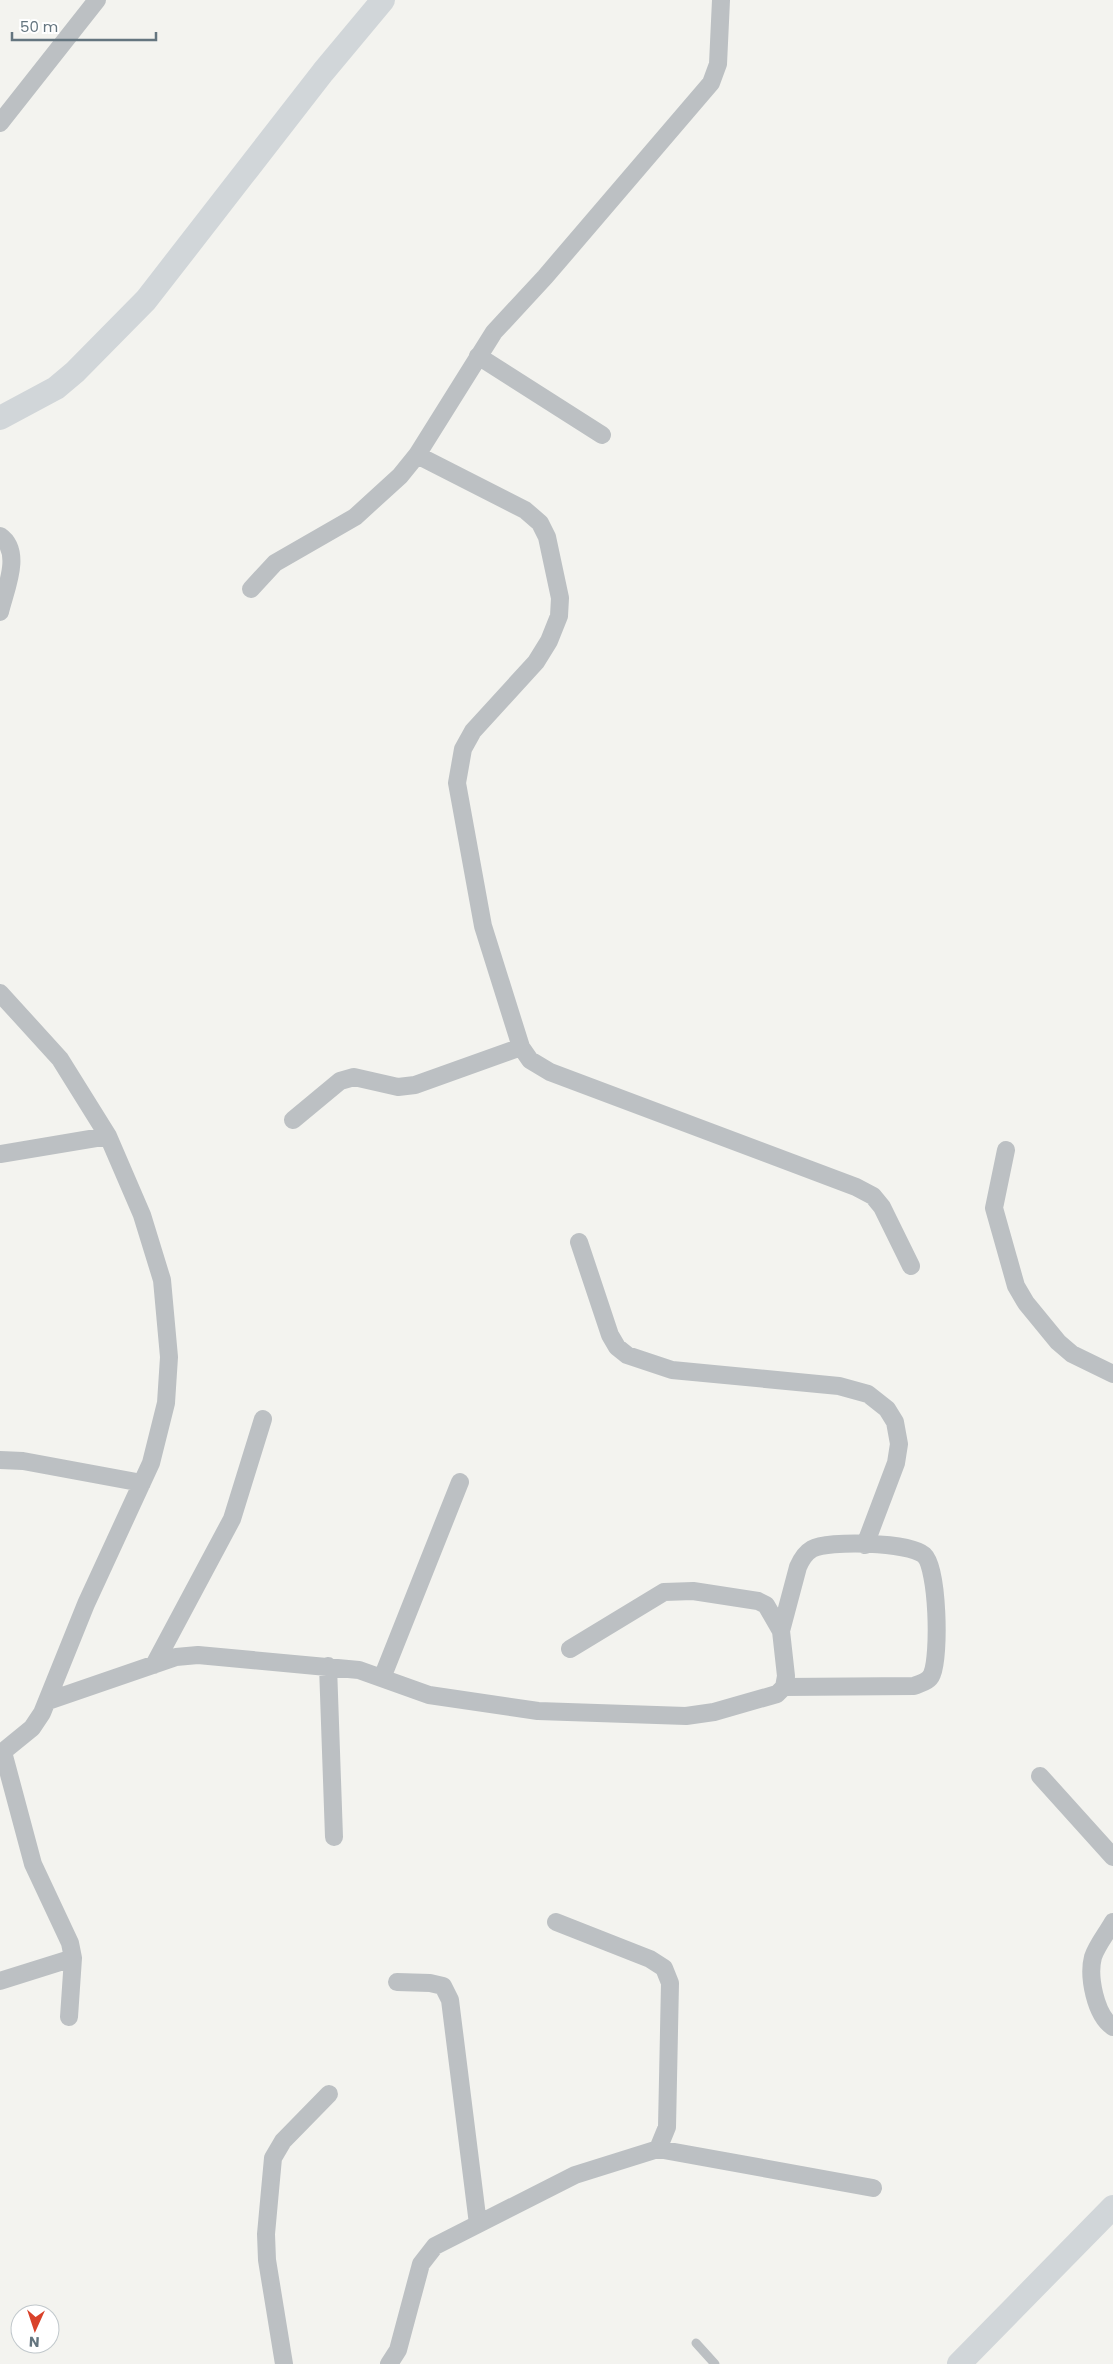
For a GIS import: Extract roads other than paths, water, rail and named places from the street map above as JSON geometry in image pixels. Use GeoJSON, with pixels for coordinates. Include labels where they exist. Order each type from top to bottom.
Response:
{"type":"FeatureCollection","features":[{"type":"Feature","properties":{"kind":"main road"},"geometry":{"type":"LineString","coordinates":[[0,418],[56,388],[75,372],[146,300],[323,72],[383,0]]}},
{"type":"Feature","properties":{"kind":"main road"},"geometry":{"type":"LineString","coordinates":[[959,2364],[1113,2207]]}},
{"type":"Feature","properties":{"kind":"street"},"geometry":{"type":"LineString","coordinates":[[0,123],[97,0]]}},
{"type":"Feature","properties":{"kind":"street"},"geometry":{"type":"LineString","coordinates":[[251,589],[275,563],[355,517],[400,476],[417,455],[494,332],[545,277],[698,100],[710,83],[718,64],[721,0]]}},
{"type":"Feature","properties":{"kind":"street"},"geometry":{"type":"LineString","coordinates":[[478,356],[602,435]]}},
{"type":"Feature","properties":{"kind":"street"},"geometry":{"type":"LineString","coordinates":[[417,455],[525,510],[540,523],[547,537],[560,598],[559,616],[549,641],[536,662],[473,731],[463,749],[457,783],[483,926],[520,1047],[530,1060],[550,1072],[856,1187],[873,1196],[882,1207],[911,1266]]}},
{"type":"Feature","properties":{"kind":"street"},"geometry":{"type":"LineString","coordinates":[[0,536],[12,552],[11,566],[0,612]]}},
{"type":"Feature","properties":{"kind":"street"},"geometry":{"type":"LineString","coordinates":[[0,993],[60,1059],[108,1136],[142,1215],[163,1290],[169,1357],[166,1403],[151,1463],[86,1604],[48,1701],[32,1728],[2,1753],[33,1864],[70,1943],[73,1958],[69,2017]]}},
{"type":"Feature","properties":{"kind":"street"},"geometry":{"type":"LineString","coordinates":[[293,1120],[340,1081],[354,1077],[398,1087],[415,1085],[520,1047]]}},
{"type":"Feature","properties":{"kind":"street"},"geometry":{"type":"LineString","coordinates":[[0,1154],[108,1136]]}},
{"type":"Feature","properties":{"kind":"street"},"geometry":{"type":"LineString","coordinates":[[1006,1150],[994,1208],[1016,1286],[1026,1303],[1058,1342],[1072,1354],[1113,1374]]}},
{"type":"Feature","properties":{"kind":"street"},"geometry":{"type":"LineString","coordinates":[[579,1242],[610,1335],[617,1347],[627,1355],[687,1373],[752,1377],[839,1386],[868,1394],[887,1409],[895,1422],[899,1444],[896,1462],[865,1544]]}},
{"type":"Feature","properties":{"kind":"street"},"geometry":{"type":"LineString","coordinates":[[154,1665],[232,1519],[262,1419]]}},
{"type":"Feature","properties":{"kind":"street"},"geometry":{"type":"LineString","coordinates":[[0,1460],[23,1462],[142,1483]]}},
{"type":"Feature","properties":{"kind":"street"},"geometry":{"type":"LineString","coordinates":[[382,1678],[460,1482]]}},
{"type":"Feature","properties":{"kind":"street"},"geometry":{"type":"LineString","coordinates":[[48,1701],[176,1658],[198,1655],[358,1670],[429,1695],[538,1711],[686,1716],[714,1712],[777,1694],[784,1687],[786,1676],[781,1631],[803,1558],[812,1549],[828,1545],[865,1544],[906,1547],[923,1554],[929,1561],[933,1572],[937,1639],[932,1674],[927,1681],[914,1686],[784,1687]]}},
{"type":"Feature","properties":{"kind":"street"},"geometry":{"type":"LineString","coordinates":[[570,1649],[664,1592],[693,1591],[758,1601],[766,1605],[781,1631]]}},
{"type":"Feature","properties":{"kind":"street"},"geometry":{"type":"LineString","coordinates":[[328,1666],[334,1837]]}},
{"type":"Feature","properties":{"kind":"street"},"geometry":{"type":"LineString","coordinates":[[1040,1776],[1113,1857]]}},
{"type":"Feature","properties":{"kind":"street"},"geometry":{"type":"LineString","coordinates":[[556,1922],[650,1959],[664,1968],[670,1983],[667,2128],[658,2149]]}},
{"type":"Feature","properties":{"kind":"street"},"geometry":{"type":"LineString","coordinates":[[1113,1922],[1093,1957],[1092,1976],[1099,2009],[1113,2027]]}},
{"type":"Feature","properties":{"kind":"street"},"geometry":{"type":"LineString","coordinates":[[0,1981],[73,1958]]}},
{"type":"Feature","properties":{"kind":"street"},"geometry":{"type":"LineString","coordinates":[[397,1982],[430,1983],[443,1986],[450,2000],[478,2224]]}},
{"type":"Feature","properties":{"kind":"street"},"geometry":{"type":"LineString","coordinates":[[284,2364],[267,2260],[266,2234],[273,2158],[283,2141],[329,2094]]}},
{"type":"Feature","properties":{"kind":"street"},"geometry":{"type":"LineString","coordinates":[[392,2363],[398,2350],[421,2264],[435,2246],[575,2175],[658,2149],[873,2188]]}},
{"type":"Feature","properties":{"kind":"lane"},"geometry":{"type":"LineString","coordinates":[[696,2342],[715,2364]]}}]}
